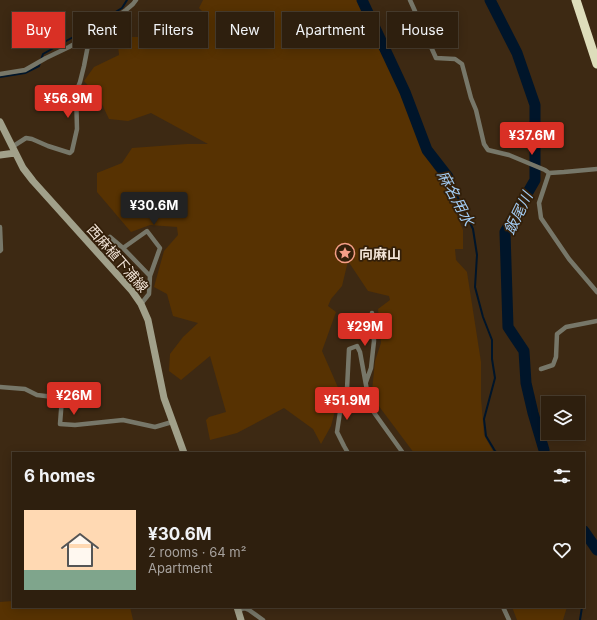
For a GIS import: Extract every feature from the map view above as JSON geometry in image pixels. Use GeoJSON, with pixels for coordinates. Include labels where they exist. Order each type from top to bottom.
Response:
{"type":"FeatureCollection","features":[{"type":"Feature","properties":{"kind":"highway"},"geometry":{"type":"LineString","coordinates":[[576,0],[597,64]]}},
{"type":"Feature","properties":{"kind":"main road","name":"西麻植下浦線"},"geometry":{"type":"LineString","coordinates":[[0,122],[23,168],[33,181],[132,291],[141,304],[150,328],[164,398],[184,452]]}},
{"type":"Feature","properties":{"kind":"main road"},"geometry":{"type":"LineString","coordinates":[[0,155],[14,150]]}},
{"type":"Feature","properties":{"kind":"main road"},"geometry":{"type":"LineString","coordinates":[[238,609],[241,620]]}},
{"type":"Feature","properties":{"kind":"street"},"geometry":{"type":"LineString","coordinates":[[123,12],[134,4],[136,0]]}},
{"type":"Feature","properties":{"kind":"street"},"geometry":{"type":"LineString","coordinates":[[410,0],[436,58],[455,59],[462,64],[471,98],[476,110],[484,144],[488,150],[512,156],[547,172],[597,169]]}},
{"type":"Feature","properties":{"kind":"street"},"geometry":{"type":"LineString","coordinates":[[0,74],[25,70],[73,45]]}},
{"type":"Feature","properties":{"kind":"street"},"geometry":{"type":"LineString","coordinates":[[14,150],[26,138],[32,138],[48,146],[70,153],[72,151],[76,129],[76,92],[80,82],[87,48]]}},
{"type":"Feature","properties":{"kind":"street"},"geometry":{"type":"LineString","coordinates":[[547,172],[539,203],[541,218],[569,259],[597,292]]}},
{"type":"Feature","properties":{"kind":"street"},"geometry":{"type":"LineString","coordinates":[[0,227],[2,250],[0,251]]}},
{"type":"Feature","properties":{"kind":"street"},"geometry":{"type":"LineString","coordinates":[[123,248],[147,231],[160,248],[150,276],[149,294],[141,304]]}},
{"type":"Feature","properties":{"kind":"street"},"geometry":{"type":"LineString","coordinates":[[110,237],[150,276]]}},
{"type":"Feature","properties":{"kind":"street"},"geometry":{"type":"LineString","coordinates":[[365,382],[371,368],[374,341],[372,313]]}},
{"type":"Feature","properties":{"kind":"street"},"geometry":{"type":"LineString","coordinates":[[541,369],[553,365],[556,357],[557,334],[566,327],[597,321]]}},
{"type":"Feature","properties":{"kind":"street"},"geometry":{"type":"LineString","coordinates":[[347,452],[337,432],[340,412],[347,389],[349,349],[357,346],[360,352],[370,407],[402,452]]}},
{"type":"Feature","properties":{"kind":"street"},"geometry":{"type":"LineString","coordinates":[[0,387],[25,389],[37,395],[62,398],[60,424],[123,420],[155,427],[172,422]]}},
{"type":"Feature","properties":{"kind":"street"},"geometry":{"type":"LineString","coordinates":[[238,609],[244,608],[249,610],[263,620]]}},
{"type":"Feature","properties":{"kind":"street"},"geometry":{"type":"LineString","coordinates":[[503,608],[509,620]]}},
{"type":"Feature","properties":{"kind":"shaded area"},"geometry":{"type":"Polygon","coordinates":[[[203,0],[358,0],[364,12],[282,12],[282,48],[379,48],[379,44],[399,86],[425,155],[442,180],[463,230],[463,249],[455,249],[456,260],[467,272],[481,362],[481,398],[484,435],[493,452],[413,452],[375,401],[372,391],[375,361],[381,343],[378,309],[390,300],[389,296],[368,291],[348,261],[342,286],[331,299],[328,306],[336,312],[322,351],[340,392],[331,426],[321,444],[313,429],[284,408],[237,433],[210,440],[206,420],[209,417],[226,412],[210,356],[181,380],[169,371],[170,354],[183,337],[198,323],[173,316],[167,294],[154,287],[164,251],[178,235],[177,227],[150,225],[131,232],[97,192],[97,173],[122,163],[132,148],[208,144],[151,113],[128,121],[109,119],[99,98],[84,81],[94,67],[119,55],[118,48],[131,48],[132,37],[139,37],[139,48],[208,48],[208,12],[203,12],[199,8],[203,0]]]}},
{"type":"Feature","properties":{"kind":"shaded area"},"geometry":{"type":"Polygon","coordinates":[[[12,601],[12,608],[130,608],[133,620],[0,620],[0,602],[12,601]]]}},
{"type":"Feature","properties":{"kind":"shaded area"},"geometry":{"type":"Polygon","coordinates":[[[512,608],[567,608],[563,620],[517,620],[512,608]]]}},
{"type":"Feature","properties":{"kind":"waterway"},"geometry":{"type":"LineString","coordinates":[[0,77],[25,73],[39,66],[43,54],[122,8],[127,0]]}},
{"type":"Feature","properties":{"kind":"waterway","name":"麻名用水"},"geometry":{"type":"LineString","coordinates":[[362,0],[405,92],[427,150],[448,177]]}},
{"type":"Feature","properties":{"kind":"waterway","name":"飯尾川"},"geometry":{"type":"LineString","coordinates":[[490,0],[517,53],[535,105],[535,180],[505,232],[508,327],[524,351],[526,383],[544,452]]}},
{"type":"Feature","properties":{"kind":"waterway","name":"麻名用水"},"geometry":{"type":"LineString","coordinates":[[448,177],[473,229],[477,255],[475,287],[483,317],[492,340],[492,359],[495,378],[484,419],[486,436],[496,452]]}},
{"type":"Feature","properties":{"kind":"waterway","name":"飯尾川"},"geometry":{"type":"LineString","coordinates":[[585,532],[597,550]]}},
{"type":"Feature","properties":{"kind":"waterway","name":"麻名用水"},"geometry":{"type":"LineString","coordinates":[[580,620],[582,608]]}},
{"type":"Feature","properties":{"kind":"place","name":"向麻山"},"geometry":{"type":"Point","coordinates":[345,253]}}]}
